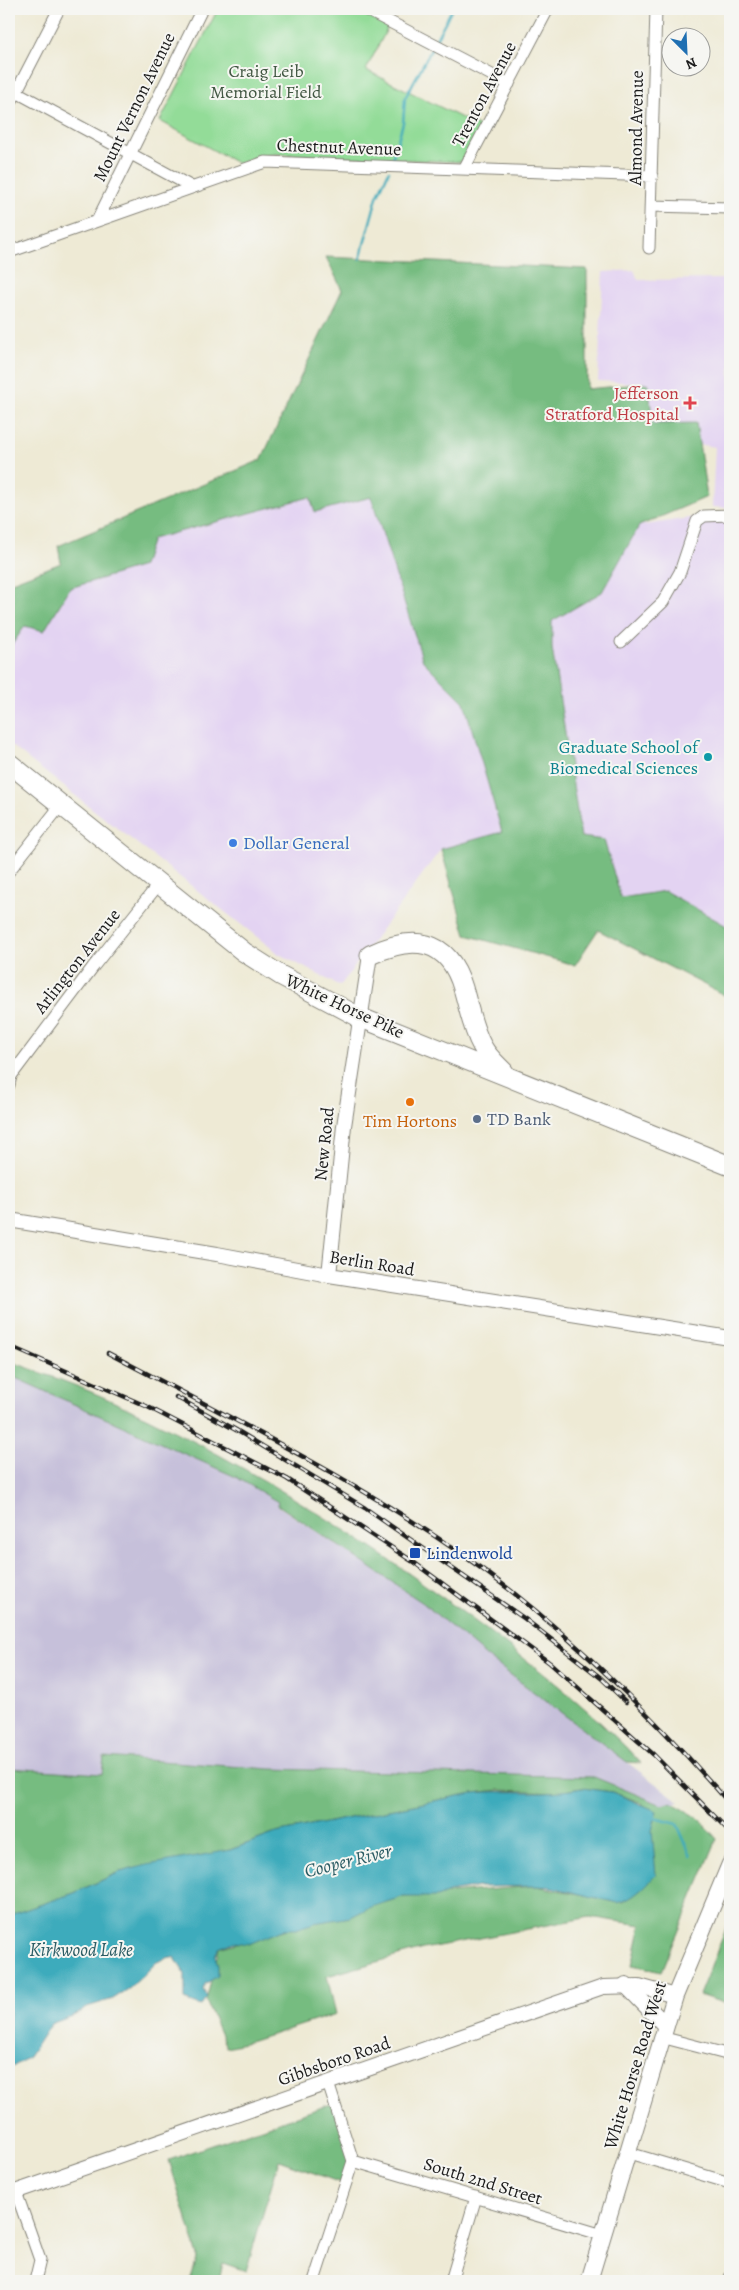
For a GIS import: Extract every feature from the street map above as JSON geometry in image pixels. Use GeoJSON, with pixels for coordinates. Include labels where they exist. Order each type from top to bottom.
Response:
{"type":"FeatureCollection","features":[{"type":"Feature","properties":{"kind":"highway","name":"White Horse Pike"},"geometry":{"type":"LineString","coordinates":[[9,763],[158,885],[244,952],[280,975],[359,1017],[730,1166]]}},
{"type":"Feature","properties":{"kind":"highway"},"geometry":{"type":"LineString","coordinates":[[370,955],[391,945],[409,941],[426,943],[440,952],[453,966],[463,986],[472,1024],[482,1047],[508,1077]]}},
{"type":"Feature","properties":{"kind":"main road","name":"White Horse Road West"},"geometry":{"type":"LineString","coordinates":[[589,2281],[629,2153],[663,2031],[675,1996],[729,1866]]}},
{"type":"Feature","properties":{"kind":"main road"},"geometry":{"type":"LineString","coordinates":[[626,1985],[663,2031]]}},
{"type":"Feature","properties":{"kind":"street"},"geometry":{"type":"LineString","coordinates":[[9,106],[12,90],[59,9]]}},
{"type":"Feature","properties":{"kind":"street","name":"Mount Vernon Avenue"},"geometry":{"type":"LineString","coordinates":[[96,221],[132,154],[202,9]]}},
{"type":"Feature","properties":{"kind":"street"},"geometry":{"type":"LineString","coordinates":[[365,9],[509,84]]}},
{"type":"Feature","properties":{"kind":"street","name":"Trenton Avenue"},"geometry":{"type":"LineString","coordinates":[[464,169],[548,9]]}},
{"type":"Feature","properties":{"kind":"street","name":"Almond Avenue"},"geometry":{"type":"LineString","coordinates":[[649,248],[656,9]]}},
{"type":"Feature","properties":{"kind":"street"},"geometry":{"type":"LineString","coordinates":[[12,90],[192,187]]}},
{"type":"Feature","properties":{"kind":"street","name":"Chestnut Avenue"},"geometry":{"type":"LineString","coordinates":[[9,252],[192,187],[273,161],[652,176]]}},
{"type":"Feature","properties":{"kind":"street"},"geometry":{"type":"LineString","coordinates":[[651,206],[730,208]]}},
{"type":"Feature","properties":{"kind":"street"},"geometry":{"type":"LineString","coordinates":[[621,642],[662,602],[680,572],[697,521],[704,516],[730,515]]}},
{"type":"Feature","properties":{"kind":"street"},"geometry":{"type":"LineString","coordinates":[[9,871],[61,805]]}},
{"type":"Feature","properties":{"kind":"street","name":"Arlington Avenue"},"geometry":{"type":"LineString","coordinates":[[9,1085],[16,1068],[158,885]]}},
{"type":"Feature","properties":{"kind":"street","name":"New Road"},"geometry":{"type":"LineString","coordinates":[[329,1275],[344,1126],[359,1017],[370,955]]}},
{"type":"Feature","properties":{"kind":"street","name":"Berlin Road"},"geometry":{"type":"LineString","coordinates":[[9,1220],[217,1254],[329,1275],[730,1338]]}},
{"type":"Feature","properties":{"kind":"street","name":"Gibbsboro Road"},"geometry":{"type":"LineString","coordinates":[[12,2193],[603,1987],[626,1985],[675,1996]]}},
{"type":"Feature","properties":{"kind":"street"},"geometry":{"type":"LineString","coordinates":[[663,2031],[730,2054]]}},
{"type":"Feature","properties":{"kind":"street"},"geometry":{"type":"LineString","coordinates":[[314,2281],[353,2160],[328,2083]]}},
{"type":"Feature","properties":{"kind":"street"},"geometry":{"type":"LineString","coordinates":[[629,2153],[730,2183]]}},
{"type":"Feature","properties":{"kind":"street","name":"South 2nd Street"},"geometry":{"type":"LineString","coordinates":[[353,2160],[603,2235]]}},
{"type":"Feature","properties":{"kind":"street"},"geometry":{"type":"LineString","coordinates":[[12,2193],[40,2260],[34,2281]]}},
{"type":"Feature","properties":{"kind":"street"},"geometry":{"type":"LineString","coordinates":[[451,2281],[476,2197]]}},
{"type":"Feature","properties":{"kind":"street"},"geometry":{"type":"LineString","coordinates":[[729,2281],[730,2277]]}},
{"type":"Feature","properties":{"kind":"shaded area","name":"Jefferson Stratford Hospital"},"geometry":{"type":"Polygon","coordinates":[[[634,270],[638,280],[730,279],[730,508],[712,507],[715,447],[697,444],[696,423],[653,424],[648,383],[598,381],[603,272],[634,270]]]}},
{"type":"Feature","properties":{"kind":"shaded area"},"geometry":{"type":"Polygon","coordinates":[[[311,497],[316,512],[371,497],[423,661],[464,702],[502,833],[441,849],[340,986],[279,954],[9,744],[9,649],[25,626],[44,631],[70,588],[143,566],[152,539],[311,497]]]}},
{"type":"Feature","properties":{"kind":"shaded area"},"geometry":{"type":"Polygon","coordinates":[[[714,514],[730,515],[730,928],[665,891],[620,898],[604,841],[581,838],[552,648],[552,621],[602,592],[639,526],[714,514]]]}},
{"type":"Feature","properties":{"kind":"shaded area"},"geometry":{"type":"Polygon","coordinates":[[[9,1375],[236,1477],[278,1502],[278,1506],[423,1603],[487,1657],[680,1802],[662,1805],[594,1777],[270,1769],[104,1757],[102,1774],[9,1768],[9,1375]]]}},
{"type":"Feature","properties":{"kind":"green space","name":"Craig Leib Memorial Field"},"geometry":{"type":"Polygon","coordinates":[[[218,9],[353,9],[388,27],[366,70],[480,127],[461,162],[274,154],[237,163],[160,121],[218,9]]]}},
{"type":"Feature","properties":{"kind":"green space"},"geometry":{"type":"Polygon","coordinates":[[[326,257],[587,269],[587,389],[648,383],[653,424],[696,423],[707,497],[639,526],[602,592],[552,621],[552,648],[581,837],[604,840],[621,898],[665,891],[730,928],[730,998],[598,930],[575,965],[466,935],[441,849],[502,832],[464,702],[423,661],[371,497],[315,512],[310,497],[152,539],[143,566],[70,588],[44,631],[25,626],[9,649],[9,583],[61,563],[58,546],[261,460],[342,290],[326,257]]]}},
{"type":"Feature","properties":{"kind":"green space"},"geometry":{"type":"Polygon","coordinates":[[[9,1361],[90,1391],[150,1419],[244,1469],[336,1525],[425,1585],[536,1668],[601,1723],[641,1763],[627,1762],[487,1657],[423,1603],[278,1505],[278,1502],[236,1477],[9,1375],[9,1361]]]}},
{"type":"Feature","properties":{"kind":"green space"},"geometry":{"type":"Polygon","coordinates":[[[104,1757],[270,1769],[594,1777],[662,1805],[671,1802],[697,1817],[717,1839],[662,1971],[632,1965],[641,1925],[590,1917],[423,1949],[327,1976],[336,2014],[253,2041],[226,2047],[206,2001],[219,1948],[402,1897],[535,1886],[624,1902],[656,1818],[642,1803],[612,1792],[582,1788],[558,1792],[499,1790],[473,1793],[276,1833],[230,1850],[120,1872],[74,1893],[9,1916],[9,1768],[102,1774],[104,1757]]]}},
{"type":"Feature","properties":{"kind":"green space"},"geometry":{"type":"Polygon","coordinates":[[[730,1919],[730,2005],[699,1995],[730,1919]]]}},
{"type":"Feature","properties":{"kind":"green space"},"geometry":{"type":"Polygon","coordinates":[[[334,2103],[352,2155],[346,2185],[279,2160],[246,2271],[223,2263],[219,2281],[190,2281],[198,2256],[169,2160],[334,2103]]]}},
{"type":"Feature","properties":{"kind":"water","name":"Kirkwood Lake"},"geometry":{"type":"Polygon","coordinates":[[[582,1788],[612,1792],[657,1811],[652,1831],[656,1875],[639,1892],[624,1901],[618,1903],[551,1887],[535,1886],[479,1887],[449,1892],[437,1897],[402,1897],[368,1908],[351,1917],[314,1923],[296,1929],[285,1929],[249,1944],[234,1942],[219,1948],[215,1955],[218,1976],[205,1984],[203,1989],[207,1998],[201,2006],[185,2000],[185,1974],[175,1958],[170,1957],[157,1962],[130,1988],[113,1999],[87,2007],[78,2014],[53,2023],[29,2057],[9,2069],[9,1916],[13,1914],[74,1893],[120,1872],[147,1865],[230,1850],[276,1833],[473,1793],[555,1792],[582,1788]]]}},
{"type":"Feature","properties":{"kind":"waterway"},"geometry":{"type":"LineString","coordinates":[[435,41],[452,9]]}},
{"type":"Feature","properties":{"kind":"waterway"},"geometry":{"type":"LineString","coordinates":[[391,163],[403,123],[405,98],[432,48]]}},
{"type":"Feature","properties":{"kind":"waterway"},"geometry":{"type":"LineString","coordinates":[[360,259],[377,197],[389,171]]}},
{"type":"Feature","properties":{"kind":"waterway","name":"Cooper River"},"geometry":{"type":"LineString","coordinates":[[654,1818],[677,1824],[691,1856]]}},
{"type":"Feature","properties":{"kind":"railway"},"geometry":{"type":"LineString","coordinates":[[9,1346],[146,1406],[287,1479],[412,1561],[550,1663],[654,1755],[730,1832]]}},
{"type":"Feature","properties":{"kind":"railway"},"geometry":{"type":"LineString","coordinates":[[108,1353],[263,1435],[365,1492],[463,1555],[540,1614],[598,1666],[679,1747],[730,1804]]}},
{"type":"Feature","properties":{"kind":"railway"},"geometry":{"type":"LineString","coordinates":[[176,1397],[236,1430],[365,1508],[525,1619],[601,1678],[626,1702]]}},
{"type":"Feature","properties":{"kind":"place","name":"Jefferson Stratford Hospital"},"geometry":{"type":"Point","coordinates":[690,403]}},
{"type":"Feature","properties":{"kind":"place","name":"Graduate School of Biomedical Sciences"},"geometry":{"type":"Point","coordinates":[708,757]}},
{"type":"Feature","properties":{"kind":"place","name":"Dollar General"},"geometry":{"type":"Point","coordinates":[233,843]}},
{"type":"Feature","properties":{"kind":"place","name":"Tim Hortons"},"geometry":{"type":"Point","coordinates":[410,1102]}},
{"type":"Feature","properties":{"kind":"place","name":"TD Bank"},"geometry":{"type":"Point","coordinates":[477,1119]}},
{"type":"Feature","properties":{"kind":"place","name":"Lindenwold"},"geometry":{"type":"Point","coordinates":[415,1553]}}]}
